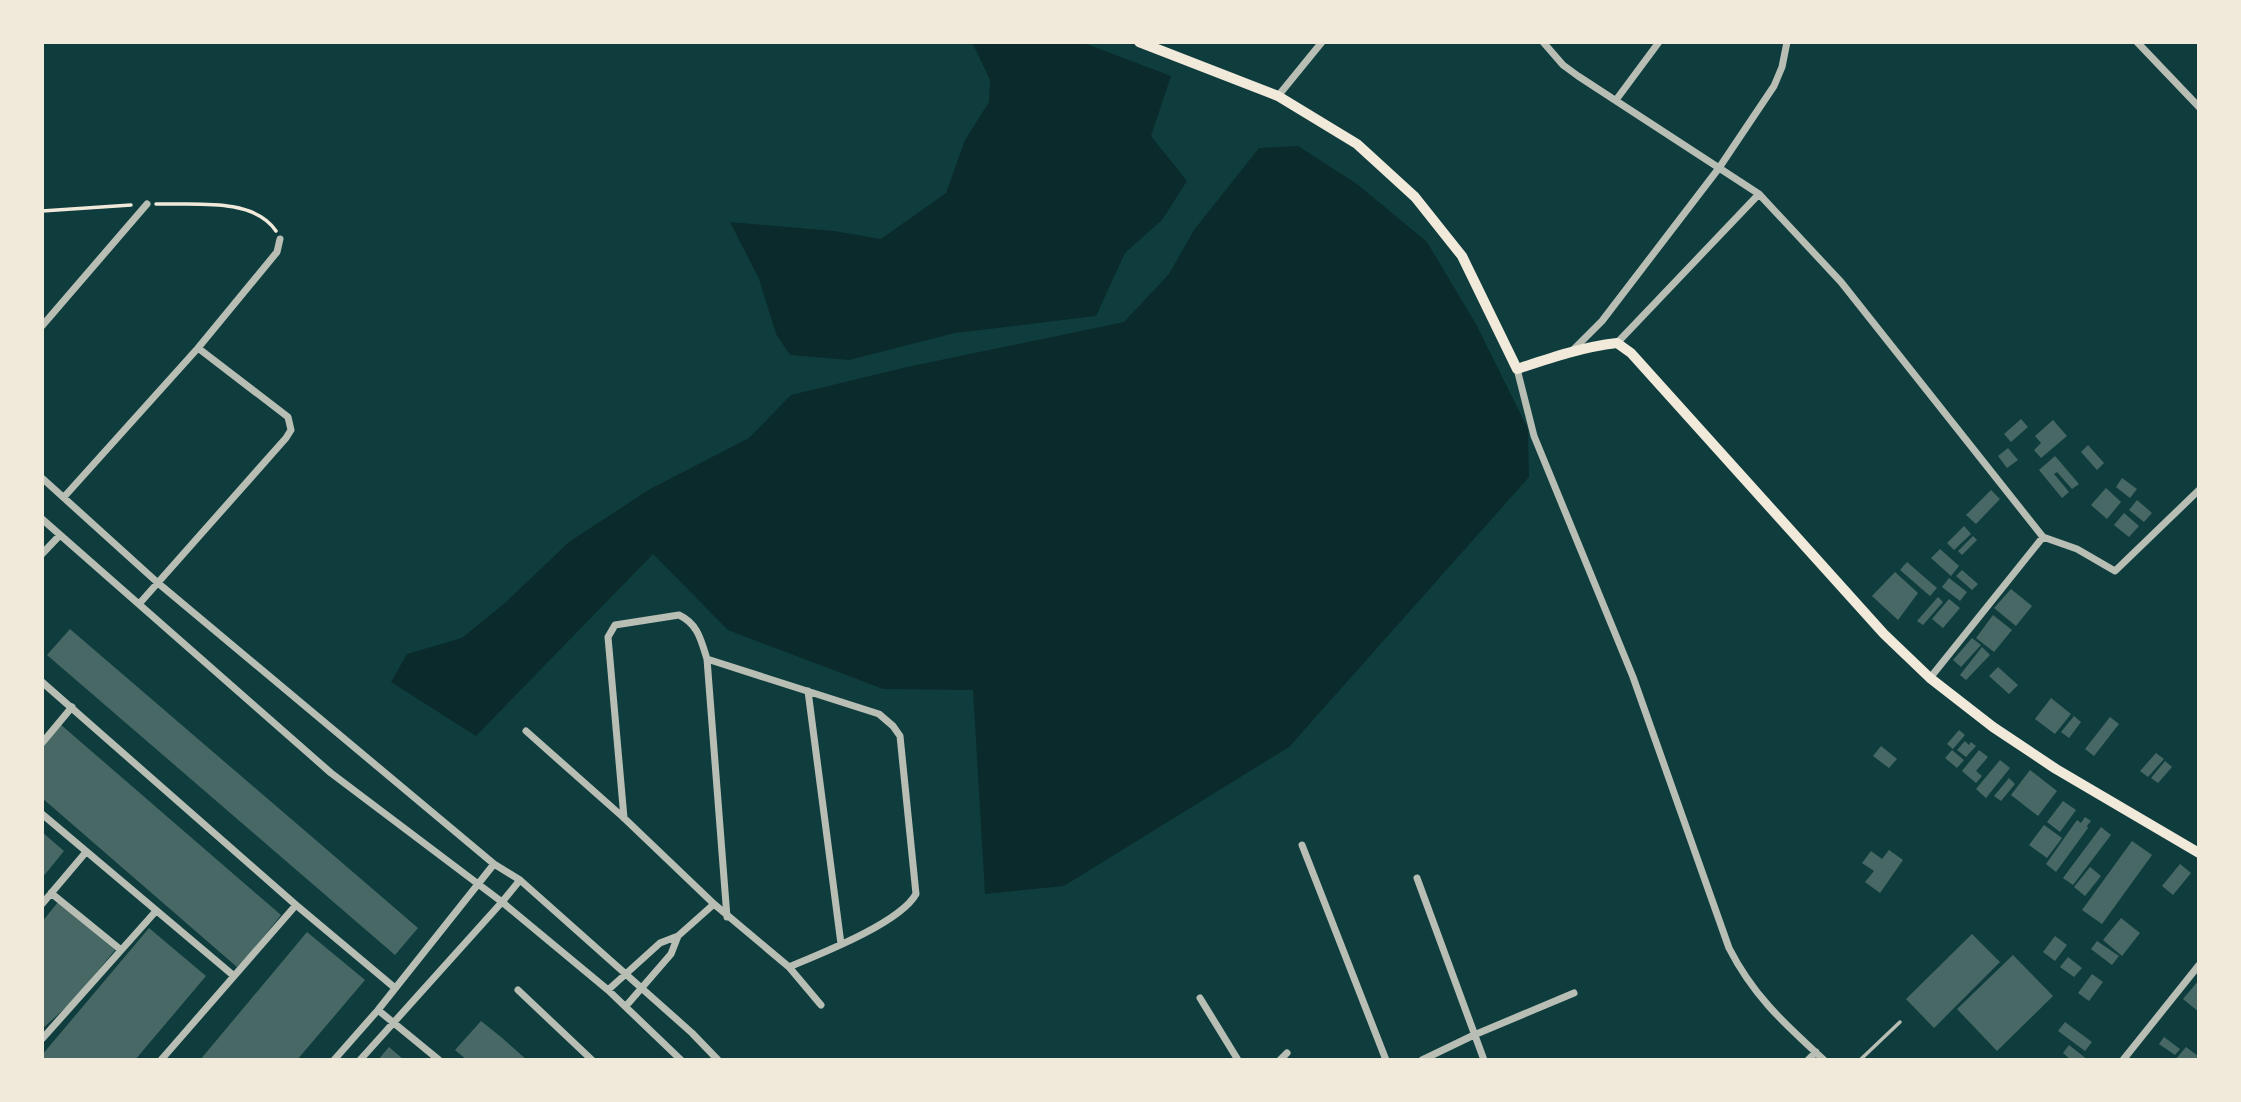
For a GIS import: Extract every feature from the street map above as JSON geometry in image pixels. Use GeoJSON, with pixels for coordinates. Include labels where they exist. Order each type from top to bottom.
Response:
{"type":"FeatureCollection","features":[{"type":"Feature","properties":{"kind":"main road"},"geometry":{"type":"LineString","coordinates":[[1139,42],[1278,96],[1357,144],[1415,197],[1462,256],[1517,369],[1573,350],[1617,343],[1631,353],[1884,634],[1930,678],[1993,727],[2035,755],[2199,853]]}},
{"type":"Feature","properties":{"kind":"street"},"geometry":{"type":"LineString","coordinates":[[1278,96],[1322,42]]}},
{"type":"Feature","properties":{"kind":"street"},"geometry":{"type":"LineString","coordinates":[[1543,42],[1563,65],[1759,194],[1842,282],[2043,537],[2077,549],[2115,571],[2199,490]]}},
{"type":"Feature","properties":{"kind":"street"},"geometry":{"type":"LineString","coordinates":[[1616,100],[1659,42]]}},
{"type":"Feature","properties":{"kind":"street"},"geometry":{"type":"LineString","coordinates":[[1573,350],[1602,321],[1719,168],[1774,86],[1782,68],[1787,42]]}},
{"type":"Feature","properties":{"kind":"street"},"geometry":{"type":"LineString","coordinates":[[2137,42],[2199,107]]}},
{"type":"Feature","properties":{"kind":"street"},"geometry":{"type":"LineString","coordinates":[[1617,343],[1759,194]]}},
{"type":"Feature","properties":{"kind":"street"},"geometry":{"type":"LineString","coordinates":[[42,326],[147,204]]}},
{"type":"Feature","properties":{"kind":"street"},"geometry":{"type":"LineString","coordinates":[[64,496],[198,348],[278,252],[280,239]]}},
{"type":"Feature","properties":{"kind":"street"},"geometry":{"type":"LineString","coordinates":[[139,604],[291,430],[288,417],[198,348]]}},
{"type":"Feature","properties":{"kind":"street"},"geometry":{"type":"LineString","coordinates":[[1517,369],[1535,436],[1633,677],[1730,948],[1744,976],[1763,1001],[1824,1060]]}},
{"type":"Feature","properties":{"kind":"street"},"geometry":{"type":"LineString","coordinates":[[42,478],[158,583],[494,864],[520,880],[626,972],[692,1032],[718,1060]]}},
{"type":"Feature","properties":{"kind":"street"},"geometry":{"type":"LineString","coordinates":[[42,519],[331,773],[502,902],[608,990],[681,1060]]}},
{"type":"Feature","properties":{"kind":"street"},"geometry":{"type":"LineString","coordinates":[[42,554],[60,535]]}},
{"type":"Feature","properties":{"kind":"street"},"geometry":{"type":"LineString","coordinates":[[1930,678],[2043,537]]}},
{"type":"Feature","properties":{"kind":"street"},"geometry":{"type":"LineString","coordinates":[[624,818],[608,637],[615,625],[679,615],[697,629],[707,659],[727,917]]}},
{"type":"Feature","properties":{"kind":"street"},"geometry":{"type":"LineString","coordinates":[[707,659],[879,714],[900,736],[916,894],[904,910],[841,944],[789,967]]}},
{"type":"Feature","properties":{"kind":"street"},"geometry":{"type":"LineString","coordinates":[[42,682],[296,905],[395,988]]}},
{"type":"Feature","properties":{"kind":"street"},"geometry":{"type":"LineString","coordinates":[[808,691],[841,944]]}},
{"type":"Feature","properties":{"kind":"street"},"geometry":{"type":"LineString","coordinates":[[42,743],[72,707]]}},
{"type":"Feature","properties":{"kind":"street"},"geometry":{"type":"LineString","coordinates":[[526,731],[624,818],[727,917],[789,967],[821,1005]]}},
{"type":"Feature","properties":{"kind":"street"},"geometry":{"type":"LineString","coordinates":[[42,814],[234,976]]}},
{"type":"Feature","properties":{"kind":"street"},"geometry":{"type":"LineString","coordinates":[[1302,845],[1386,1060]]}},
{"type":"Feature","properties":{"kind":"street"},"geometry":{"type":"LineString","coordinates":[[42,904],[86,852]]}},
{"type":"Feature","properties":{"kind":"street"},"geometry":{"type":"LineString","coordinates":[[334,1060],[378,1010],[494,864]]}},
{"type":"Feature","properties":{"kind":"street"},"geometry":{"type":"LineString","coordinates":[[1417,878],[1484,1060]]}},
{"type":"Feature","properties":{"kind":"street"},"geometry":{"type":"LineString","coordinates":[[360,1060],[520,880]]}},
{"type":"Feature","properties":{"kind":"street"},"geometry":{"type":"LineString","coordinates":[[51,893],[121,950]]}},
{"type":"Feature","properties":{"kind":"street"},"geometry":{"type":"LineString","coordinates":[[608,990],[660,943],[678,936],[714,904]]}},
{"type":"Feature","properties":{"kind":"street"},"geometry":{"type":"LineString","coordinates":[[161,1060],[296,905]]}},
{"type":"Feature","properties":{"kind":"street"},"geometry":{"type":"LineString","coordinates":[[42,1039],[156,911]]}},
{"type":"Feature","properties":{"kind":"street"},"geometry":{"type":"LineString","coordinates":[[625,1006],[671,954],[678,936]]}},
{"type":"Feature","properties":{"kind":"street"},"geometry":{"type":"LineString","coordinates":[[2123,1060],[2199,965]]}},
{"type":"Feature","properties":{"kind":"street"},"geometry":{"type":"LineString","coordinates":[[518,990],[592,1060]]}},
{"type":"Feature","properties":{"kind":"street"},"geometry":{"type":"LineString","coordinates":[[1422,1060],[1574,993]]}},
{"type":"Feature","properties":{"kind":"street"},"geometry":{"type":"LineString","coordinates":[[1200,998],[1238,1060]]}},
{"type":"Feature","properties":{"kind":"street"},"geometry":{"type":"LineString","coordinates":[[378,1010],[439,1060]]}},
{"type":"Feature","properties":{"kind":"street"},"geometry":{"type":"LineString","coordinates":[[1808,1060],[1816,1052]]}},
{"type":"Feature","properties":{"kind":"street"},"geometry":{"type":"LineString","coordinates":[[1280,1060],[1287,1053]]}},
{"type":"Feature","properties":{"kind":"lane"},"geometry":{"type":"LineString","coordinates":[[1860,1060],[1900,1022]]}},
{"type":"Feature","properties":{"kind":"path"},"geometry":{"type":"LineString","coordinates":[[42,211],[147,204],[232,206],[257,212],[268,220],[280,239]]}},
{"type":"Feature","properties":{"kind":"water"},"geometry":{"type":"Polygon","coordinates":[[[972,42],[1081,42],[1171,76],[1151,136],[1187,181],[1162,220],[1125,253],[1096,316],[955,333],[849,360],[790,355],[776,334],[759,279],[730,222],[834,231],[881,239],[946,193],[965,140],[989,102],[990,80],[972,42]]]}},
{"type":"Feature","properties":{"kind":"water"},"geometry":{"type":"Polygon","coordinates":[[[1298,146],[1357,184],[1427,242],[1476,324],[1528,429],[1529,477],[1289,747],[1064,886],[985,894],[973,690],[883,689],[728,630],[653,554],[476,736],[391,682],[407,654],[462,638],[506,602],[569,542],[650,489],[749,438],[791,395],[907,367],[1124,322],[1169,274],[1194,230],[1259,148],[1298,146]]]}},
{"type":"Feature","properties":{"kind":"building"},"geometry":{"type":"Polygon","coordinates":[[[2021,419],[2028,427],[2011,442],[2004,434],[2021,419]]]}},
{"type":"Feature","properties":{"kind":"building"},"geometry":{"type":"Polygon","coordinates":[[[2053,420],[2067,436],[2041,458],[2034,450],[2041,443],[2035,436],[2053,420]]]}},
{"type":"Feature","properties":{"kind":"building"},"geometry":{"type":"Polygon","coordinates":[[[2088,445],[2104,463],[2097,470],[2081,452],[2088,445]]]}},
{"type":"Feature","properties":{"kind":"building"},"geometry":{"type":"Polygon","coordinates":[[[2008,448],[2018,460],[2007,468],[1998,456],[2008,448]]]}},
{"type":"Feature","properties":{"kind":"building"},"geometry":{"type":"Polygon","coordinates":[[[2055,456],[2079,484],[2072,489],[2057,472],[2054,474],[2069,492],[2062,498],[2039,470],[2055,456]]]}},
{"type":"Feature","properties":{"kind":"building"},"geometry":{"type":"Polygon","coordinates":[[[2122,478],[2137,489],[2130,498],[2116,487],[2122,478]]]}},
{"type":"Feature","properties":{"kind":"building"},"geometry":{"type":"Polygon","coordinates":[[[2106,488],[2121,502],[2107,519],[2091,505],[2106,488]]]}},
{"type":"Feature","properties":{"kind":"building"},"geometry":{"type":"Polygon","coordinates":[[[1991,490],[2000,499],[1976,524],[1966,515],[1991,490]]]}},
{"type":"Feature","properties":{"kind":"building"},"geometry":{"type":"Polygon","coordinates":[[[2137,500],[2152,513],[2144,522],[2129,510],[2137,500]]]}},
{"type":"Feature","properties":{"kind":"building"},"geometry":{"type":"Polygon","coordinates":[[[2124,513],[2139,526],[2129,537],[2114,525],[2124,513]]]}},
{"type":"Feature","properties":{"kind":"building"},"geometry":{"type":"Polygon","coordinates":[[[1964,526],[1971,534],[1954,550],[1947,543],[1964,526]]]}},
{"type":"Feature","properties":{"kind":"building"},"geometry":{"type":"Polygon","coordinates":[[[1973,536],[1977,540],[1962,555],[1958,551],[1973,536]]]}},
{"type":"Feature","properties":{"kind":"building"},"geometry":{"type":"Polygon","coordinates":[[[1940,549],[1959,566],[1951,576],[1931,558],[1940,549]]]}},
{"type":"Feature","properties":{"kind":"building"},"geometry":{"type":"Polygon","coordinates":[[[1907,562],[1937,588],[1930,596],[1900,570],[1907,562]]]}},
{"type":"Feature","properties":{"kind":"building"},"geometry":{"type":"Polygon","coordinates":[[[1962,570],[1978,584],[1972,590],[1956,576],[1962,570]]]}},
{"type":"Feature","properties":{"kind":"building"},"geometry":{"type":"Polygon","coordinates":[[[1895,572],[1918,593],[1898,620],[1872,596],[1895,572]]]}},
{"type":"Feature","properties":{"kind":"building"},"geometry":{"type":"Polygon","coordinates":[[[1949,578],[1967,592],[1960,601],[1942,587],[1949,578]]]}},
{"type":"Feature","properties":{"kind":"building"},"geometry":{"type":"Polygon","coordinates":[[[2011,589],[2032,606],[2016,626],[1994,608],[2011,589]]]}},
{"type":"Feature","properties":{"kind":"building"},"geometry":{"type":"Polygon","coordinates":[[[1938,597],[1943,602],[1923,625],[1917,621],[1938,597]]]}},
{"type":"Feature","properties":{"kind":"building"},"geometry":{"type":"Polygon","coordinates":[[[1949,599],[1960,608],[1943,628],[1932,619],[1949,599]]]}},
{"type":"Feature","properties":{"kind":"building"},"geometry":{"type":"Polygon","coordinates":[[[1993,615],[2012,630],[1994,652],[1976,638],[1993,615]]]}},
{"type":"Feature","properties":{"kind":"building"},"geometry":{"type":"Polygon","coordinates":[[[70,629],[418,928],[395,955],[47,655],[70,629]]]}},
{"type":"Feature","properties":{"kind":"building"},"geometry":{"type":"Polygon","coordinates":[[[1972,638],[1981,645],[1961,667],[1953,660],[1972,638]]]}},
{"type":"Feature","properties":{"kind":"building"},"geometry":{"type":"Polygon","coordinates":[[[1982,647],[1990,655],[1966,680],[1960,675],[1982,647]]]}},
{"type":"Feature","properties":{"kind":"building"},"geometry":{"type":"Polygon","coordinates":[[[1998,667],[2018,685],[2009,694],[1989,676],[1998,667]]]}},
{"type":"Feature","properties":{"kind":"building"},"geometry":{"type":"Polygon","coordinates":[[[2051,698],[2071,714],[2055,734],[2035,719],[2051,698]]]}},
{"type":"Feature","properties":{"kind":"building"},"geometry":{"type":"Polygon","coordinates":[[[2074,716],[2081,722],[2069,738],[2061,732],[2074,716]]]}},
{"type":"Feature","properties":{"kind":"building"},"geometry":{"type":"Polygon","coordinates":[[[2110,717],[2119,724],[2094,756],[2085,749],[2110,717]]]}},
{"type":"Feature","properties":{"kind":"building"},"geometry":{"type":"Polygon","coordinates":[[[60,724],[281,915],[237,967],[42,798],[42,745],[60,724]]]}},
{"type":"Feature","properties":{"kind":"building"},"geometry":{"type":"Polygon","coordinates":[[[1959,730],[1965,735],[1953,749],[1947,744],[1959,730]]]}},
{"type":"Feature","properties":{"kind":"building"},"geometry":{"type":"Polygon","coordinates":[[[1965,741],[1976,746],[1966,757],[1957,750],[1965,741]]]}},
{"type":"Feature","properties":{"kind":"building"},"geometry":{"type":"Polygon","coordinates":[[[1881,746],[1897,759],[1889,768],[1873,756],[1881,746]]]}},
{"type":"Feature","properties":{"kind":"building"},"geometry":{"type":"Polygon","coordinates":[[[1952,750],[1964,760],[1957,768],[1945,758],[1952,750]]]}},
{"type":"Feature","properties":{"kind":"building"},"geometry":{"type":"Polygon","coordinates":[[[1979,750],[1988,757],[1976,771],[1982,776],[1976,783],[1962,771],[1979,750]]]}},
{"type":"Feature","properties":{"kind":"building"},"geometry":{"type":"Polygon","coordinates":[[[2156,753],[2164,759],[2148,777],[2140,771],[2156,753]]]}},
{"type":"Feature","properties":{"kind":"building"},"geometry":{"type":"Polygon","coordinates":[[[2000,760],[2010,768],[1986,798],[1976,789],[2000,760]]]}},
{"type":"Feature","properties":{"kind":"building"},"geometry":{"type":"Polygon","coordinates":[[[2165,761],[2172,767],[2158,783],[2151,778],[2165,761]]]}},
{"type":"Feature","properties":{"kind":"building"},"geometry":{"type":"Polygon","coordinates":[[[2030,770],[2057,791],[2038,816],[2011,795],[2030,770]]]}},
{"type":"Feature","properties":{"kind":"building"},"geometry":{"type":"Polygon","coordinates":[[[2009,778],[2015,784],[2001,801],[1994,796],[2009,778]]]}},
{"type":"Feature","properties":{"kind":"building"},"geometry":{"type":"Polygon","coordinates":[[[2063,801],[2076,810],[2060,832],[2047,822],[2063,801]]]}},
{"type":"Feature","properties":{"kind":"building"},"geometry":{"type":"Polygon","coordinates":[[[2085,817],[2091,821],[2088,828],[2056,872],[2046,864],[2077,820],[2081,823],[2085,817]]]}},
{"type":"Feature","properties":{"kind":"building"},"geometry":{"type":"Polygon","coordinates":[[[2044,825],[2062,838],[2047,858],[2029,845],[2044,825]]]}},
{"type":"Feature","properties":{"kind":"building"},"geometry":{"type":"Polygon","coordinates":[[[2101,827],[2111,835],[2073,885],[2063,878],[2101,827]]]}},
{"type":"Feature","properties":{"kind":"building"},"geometry":{"type":"Polygon","coordinates":[[[42,832],[64,851],[42,878],[42,832]]]}},
{"type":"Feature","properties":{"kind":"building"},"geometry":{"type":"Polygon","coordinates":[[[2132,841],[2152,855],[2102,924],[2082,910],[2132,841]]]}},
{"type":"Feature","properties":{"kind":"building"},"geometry":{"type":"Polygon","coordinates":[[[1889,850],[1903,860],[1880,893],[1865,882],[1874,871],[1862,863],[1871,851],[1882,859],[1889,850]]]}},
{"type":"Feature","properties":{"kind":"building"},"geometry":{"type":"Polygon","coordinates":[[[2180,864],[2191,873],[2173,895],[2162,886],[2180,864]]]}},
{"type":"Feature","properties":{"kind":"building"},"geometry":{"type":"Polygon","coordinates":[[[2090,867],[2101,876],[2085,896],[2074,887],[2090,867]]]}},
{"type":"Feature","properties":{"kind":"building"},"geometry":{"type":"Polygon","coordinates":[[[58,902],[115,950],[72,1002],[42,1029],[42,922],[58,902]]]}},
{"type":"Feature","properties":{"kind":"building"},"geometry":{"type":"Polygon","coordinates":[[[2121,918],[2140,933],[2122,956],[2103,940],[2121,918]]]}},
{"type":"Feature","properties":{"kind":"building"},"geometry":{"type":"Polygon","coordinates":[[[149,928],[206,976],[135,1060],[42,1060],[42,1055],[149,928]]]}},
{"type":"Feature","properties":{"kind":"building"},"geometry":{"type":"Polygon","coordinates":[[[307,932],[365,980],[297,1060],[200,1060],[307,932]]]}},
{"type":"Feature","properties":{"kind":"building"},"geometry":{"type":"Polygon","coordinates":[[[1972,934],[2000,962],[1934,1028],[1906,999],[1972,934]]]}},
{"type":"Feature","properties":{"kind":"building"},"geometry":{"type":"Polygon","coordinates":[[[2055,936],[2067,945],[2055,961],[2043,952],[2055,936]]]}},
{"type":"Feature","properties":{"kind":"building"},"geometry":{"type":"Polygon","coordinates":[[[2097,941],[2119,956],[2112,965],[2091,949],[2097,941]]]}},
{"type":"Feature","properties":{"kind":"building"},"geometry":{"type":"Polygon","coordinates":[[[2013,955],[2053,996],[1997,1051],[1957,1009],[2013,955]]]}},
{"type":"Feature","properties":{"kind":"building"},"geometry":{"type":"Polygon","coordinates":[[[2068,957],[2082,968],[2074,977],[2060,967],[2068,957]]]}},
{"type":"Feature","properties":{"kind":"building"},"geometry":{"type":"Polygon","coordinates":[[[2092,974],[2103,982],[2089,1001],[2078,993],[2092,974]]]}},
{"type":"Feature","properties":{"kind":"building"},"geometry":{"type":"Polygon","coordinates":[[[2199,980],[2199,1012],[2183,999],[2199,980]]]}},
{"type":"Feature","properties":{"kind":"building"},"geometry":{"type":"Polygon","coordinates":[[[481,1021],[527,1060],[467,1060],[455,1050],[481,1021]]]}},
{"type":"Feature","properties":{"kind":"building"},"geometry":{"type":"Polygon","coordinates":[[[2065,1022],[2092,1042],[2085,1051],[2058,1031],[2065,1022]]]}},
{"type":"Feature","properties":{"kind":"building"},"geometry":{"type":"Polygon","coordinates":[[[2164,1037],[2180,1049],[2175,1055],[2159,1044],[2164,1037]]]}},
{"type":"Feature","properties":{"kind":"building"},"geometry":{"type":"Polygon","coordinates":[[[2069,1045],[2088,1060],[2071,1060],[2063,1053],[2069,1045]]]}},
{"type":"Feature","properties":{"kind":"building"},"geometry":{"type":"Polygon","coordinates":[[[389,1047],[404,1060],[378,1060],[389,1047]]]}},
{"type":"Feature","properties":{"kind":"building"},"geometry":{"type":"Polygon","coordinates":[[[2186,1047],[2198,1056],[2195,1060],[2175,1060],[2186,1047]]]}}]}
